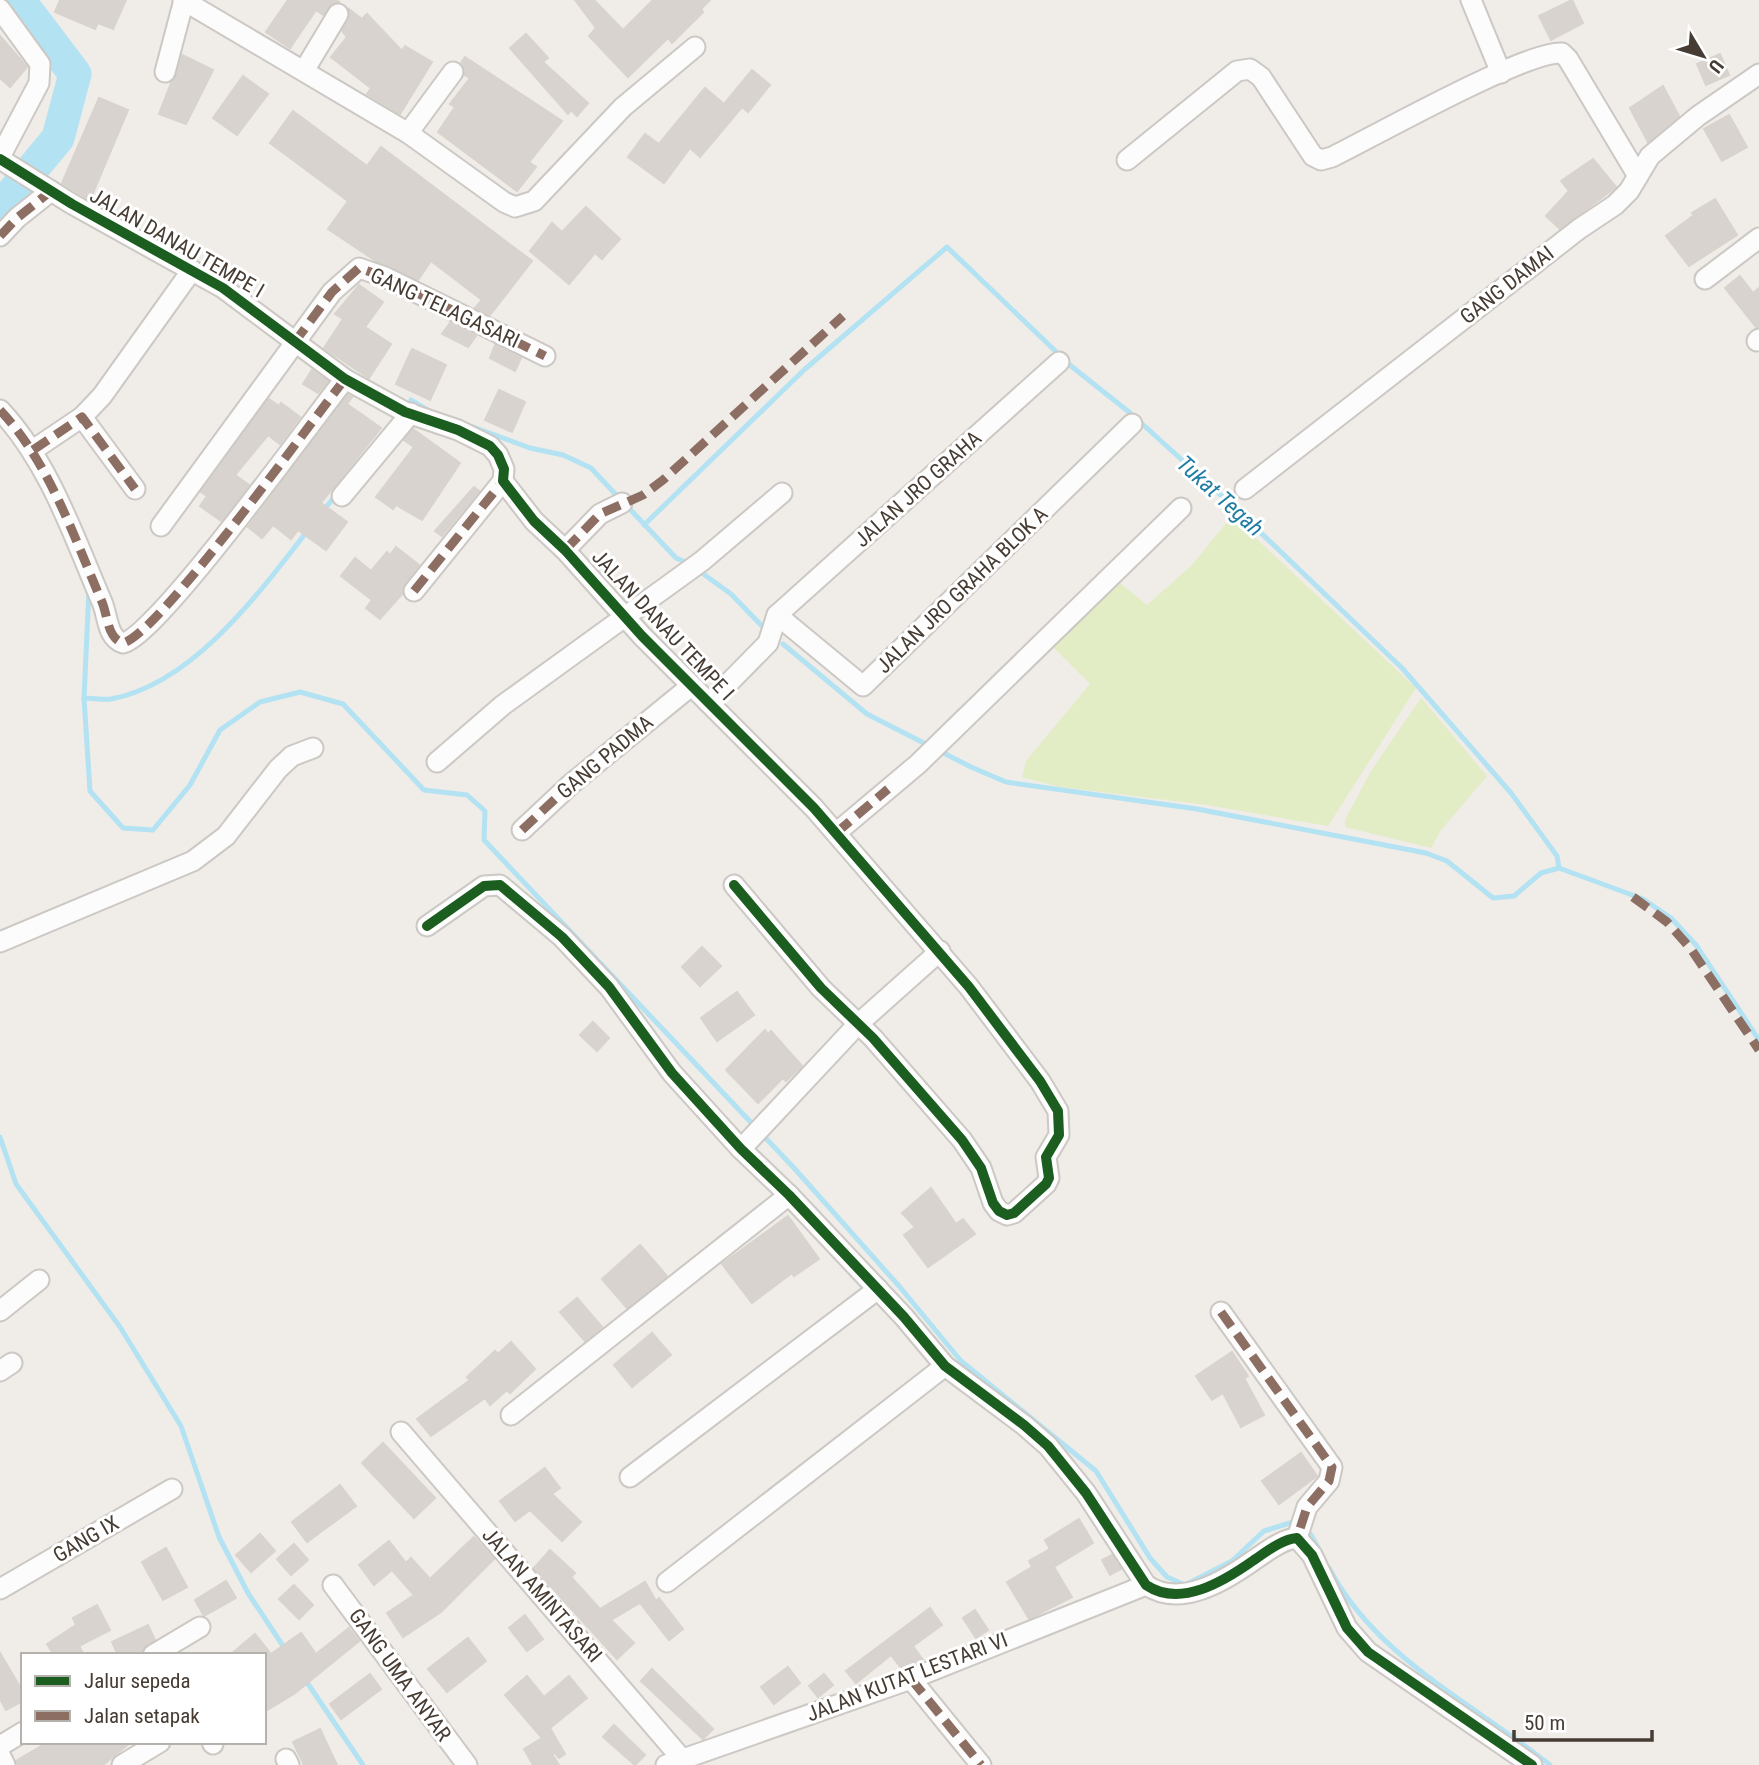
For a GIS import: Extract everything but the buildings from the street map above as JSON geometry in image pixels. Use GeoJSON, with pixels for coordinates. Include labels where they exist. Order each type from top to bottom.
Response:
{"type":"FeatureCollection","features":[{"type":"Feature","properties":{"kind":"street"},"geometry":{"type":"LineString","coordinates":[[165,72],[184,0],[305,69],[408,133],[504,202],[524,206],[547,190],[623,107],[695,47]]}},
{"type":"Feature","properties":{"kind":"street"},"geometry":{"type":"LineString","coordinates":[[1471,0],[1501,73]]}},
{"type":"Feature","properties":{"kind":"street"},"geometry":{"type":"LineString","coordinates":[[0,9],[40,64],[39,83],[5,162]]}},
{"type":"Feature","properties":{"kind":"street"},"geometry":{"type":"LineString","coordinates":[[305,69],[338,14]]}},
{"type":"Feature","properties":{"kind":"street"},"geometry":{"type":"LineString","coordinates":[[1127,160],[1237,71],[1250,69],[1261,77],[1313,156],[1321,160],[1501,73],[1552,52],[1562,53],[1638,176]]}},
{"type":"Feature","properties":{"kind":"street"},"geometry":{"type":"LineString","coordinates":[[408,133],[453,72]]}},
{"type":"Feature","properties":{"kind":"street","name":"GANG DAMAI"},"geometry":{"type":"LineString","coordinates":[[1245,489],[1579,229],[1615,205],[1650,156],[1759,74]]}},
{"type":"Feature","properties":{"kind":"street","name":"JALAN DANAU TEMPE I"},"geometry":{"type":"LineString","coordinates":[[5,162],[49,190],[192,270],[266,318],[294,344],[345,379],[411,413],[489,446],[498,455],[504,469],[503,481],[534,522],[565,550],[691,686],[787,779],[836,833],[940,951],[1040,1081],[1058,1111],[1060,1124],[1059,1135],[1046,1157],[1049,1178],[1014,1213],[1007,1215],[993,1203],[975,1156],[858,1024]]}},
{"type":"Feature","properties":{"kind":"street"},"geometry":{"type":"LineString","coordinates":[[0,236],[49,190]]}},
{"type":"Feature","properties":{"kind":"street"},"geometry":{"type":"LineString","coordinates":[[1705,279],[1759,238]]}},
{"type":"Feature","properties":{"kind":"street","name":"GANG TELAGASARI"},"geometry":{"type":"LineString","coordinates":[[294,344],[332,292],[359,268],[385,276],[545,356]]}},
{"type":"Feature","properties":{"kind":"street"},"geometry":{"type":"LineString","coordinates":[[33,450],[82,417],[129,361],[192,270]]}},
{"type":"Feature","properties":{"kind":"street"},"geometry":{"type":"LineString","coordinates":[[161,526],[294,344]]}},
{"type":"Feature","properties":{"kind":"street","name":"JALAN JRO GRAHA"},"geometry":{"type":"LineString","coordinates":[[777,615],[1059,362]]}},
{"type":"Feature","properties":{"kind":"street"},"geometry":{"type":"LineString","coordinates":[[0,410],[33,450],[104,606],[113,635],[120,642],[127,643],[150,625],[215,548],[345,379]]}},
{"type":"Feature","properties":{"kind":"street"},"geometry":{"type":"LineString","coordinates":[[342,496],[411,413]]}},
{"type":"Feature","properties":{"kind":"street"},"geometry":{"type":"LineString","coordinates":[[82,417],[135,489]]}},
{"type":"Feature","properties":{"kind":"street","name":"JALAN JRO GRAHA BLOK A"},"geometry":{"type":"LineString","coordinates":[[777,615],[863,686],[1132,424]]}},
{"type":"Feature","properties":{"kind":"street"},"geometry":{"type":"LineString","coordinates":[[414,591],[503,481]]}},
{"type":"Feature","properties":{"kind":"street"},"geometry":{"type":"LineString","coordinates":[[437,762],[503,705],[678,580],[782,493]]}},
{"type":"Feature","properties":{"kind":"street"},"geometry":{"type":"LineString","coordinates":[[565,550],[600,514],[622,503]]}},
{"type":"Feature","properties":{"kind":"street"},"geometry":{"type":"LineString","coordinates":[[836,833],[918,764],[1181,508]]}},
{"type":"Feature","properties":{"kind":"street"},"geometry":{"type":"LineString","coordinates":[[709,703],[768,643],[777,615]]}},
{"type":"Feature","properties":{"kind":"street","name":"GANG PADMA"},"geometry":{"type":"LineString","coordinates":[[522,830],[571,784],[691,686]]}},
{"type":"Feature","properties":{"kind":"street"},"geometry":{"type":"LineString","coordinates":[[0,942],[193,861],[226,836],[278,769],[292,756],[313,748]]}},
{"type":"Feature","properties":{"kind":"street"},"geometry":{"type":"LineString","coordinates":[[427,926],[484,886],[500,885],[562,937],[609,987],[672,1073],[745,1145],[945,1366],[1048,1446],[1086,1493],[1146,1585],[1160,1594],[1180,1596],[1213,1584],[1298,1534],[1307,1507],[1329,1481],[1332,1467],[1221,1312]]}},
{"type":"Feature","properties":{"kind":"street"},"geometry":{"type":"LineString","coordinates":[[734,885],[821,988],[858,1024]]}},
{"type":"Feature","properties":{"kind":"street"},"geometry":{"type":"LineString","coordinates":[[745,1145],[858,1024],[940,951]]}},
{"type":"Feature","properties":{"kind":"street"},"geometry":{"type":"LineString","coordinates":[[511,1415],[789,1195]]}},
{"type":"Feature","properties":{"kind":"street"},"geometry":{"type":"LineString","coordinates":[[0,1311],[39,1280]]}},
{"type":"Feature","properties":{"kind":"street"},"geometry":{"type":"LineString","coordinates":[[631,1477],[878,1289]]}},
{"type":"Feature","properties":{"kind":"street"},"geometry":{"type":"LineString","coordinates":[[667,1582],[945,1366]]}},
{"type":"Feature","properties":{"kind":"street","name":"JALAN AMINTASARI"},"geometry":{"type":"LineString","coordinates":[[401,1432],[688,1761]]}},
{"type":"Feature","properties":{"kind":"street","name":"GANG IX"},"geometry":{"type":"LineString","coordinates":[[0,1589],[172,1489]]}},
{"type":"Feature","properties":{"kind":"street"},"geometry":{"type":"LineString","coordinates":[[1298,1534],[1312,1555],[1347,1628],[1368,1652],[1532,1765]]}},
{"type":"Feature","properties":{"kind":"street","name":"GANG UMA ANYAR"},"geometry":{"type":"LineString","coordinates":[[334,1585],[467,1765]]}},
{"type":"Feature","properties":{"kind":"street","name":"JALAN KUTAT LESTARI VI"},"geometry":{"type":"LineString","coordinates":[[688,1761],[911,1679],[1146,1585]]}},
{"type":"Feature","properties":{"kind":"street"},"geometry":{"type":"LineString","coordinates":[[156,1653],[200,1627]]}},
{"type":"Feature","properties":{"kind":"street"},"geometry":{"type":"LineString","coordinates":[[911,1679],[981,1765]]}},
{"type":"Feature","properties":{"kind":"street"},"geometry":{"type":"LineString","coordinates":[[0,1746],[21,1733]]}},
{"type":"Feature","properties":{"kind":"street"},"geometry":{"type":"LineString","coordinates":[[122,1765],[157,1744]]}},
{"type":"Feature","properties":{"kind":"street"},"geometry":{"type":"LineString","coordinates":[[0,1755],[5,1765]]}},
{"type":"Feature","properties":{"kind":"green space"},"geometry":{"type":"Polygon","coordinates":[[[1232,516],[1416,688],[1328,826],[1207,805],[1060,787],[1022,777],[1026,761],[1090,684],[1048,642],[1115,579],[1147,605],[1191,566],[1232,516]]]}},
{"type":"Feature","properties":{"kind":"green space"},"geometry":{"type":"Polygon","coordinates":[[[1421,698],[1487,776],[1441,830],[1431,848],[1345,827],[1345,820],[1371,771],[1421,698]]]}},
{"type":"Feature","properties":{"kind":"waterway"},"geometry":{"type":"LineString","coordinates":[[0,208],[58,138],[75,74],[19,0]]}},
{"type":"Feature","properties":{"kind":"waterway","name":"Tukat Tegah"},"geometry":{"type":"LineString","coordinates":[[644,525],[804,370],[947,247],[1071,366],[1129,412],[1234,507],[1402,668],[1511,793],[1557,856],[1559,868]]}},
{"type":"Feature","properties":{"kind":"waterway"},"geometry":{"type":"LineString","coordinates":[[411,400],[429,411]]}},
{"type":"Feature","properties":{"kind":"waterway"},"geometry":{"type":"LineString","coordinates":[[465,424],[530,448],[563,455],[591,468],[619,498]]}},
{"type":"Feature","properties":{"kind":"waterway"},"geometry":{"type":"LineString","coordinates":[[323,511],[336,495]]}},
{"type":"Feature","properties":{"kind":"waterway"},"geometry":{"type":"LineString","coordinates":[[626,505],[676,558],[690,564]]}},
{"type":"Feature","properties":{"kind":"waterway"},"geometry":{"type":"LineString","coordinates":[[84,698],[111,699],[141,690],[170,675],[197,655],[246,607],[308,530]]}},
{"type":"Feature","properties":{"kind":"waterway"},"geometry":{"type":"LineString","coordinates":[[698,570],[731,594],[761,625]]}},
{"type":"Feature","properties":{"kind":"waterway"},"geometry":{"type":"LineString","coordinates":[[89,589],[84,698],[90,791],[123,828],[153,830],[190,785],[220,730],[260,702],[300,692],[343,704],[424,790],[467,795],[485,811],[484,840],[794,1168],[899,1286],[961,1361],[1096,1471],[1150,1558],[1167,1577],[1185,1585],[1232,1561],[1264,1531],[1293,1522],[1296,1525]]}},
{"type":"Feature","properties":{"kind":"waterway"},"geometry":{"type":"LineString","coordinates":[[783,644],[867,714],[1006,782],[1197,809],[1426,853],[1447,861],[1493,898],[1514,896],[1541,873],[1559,868],[1643,899],[1671,918],[1696,945],[1759,1040]]}},
{"type":"Feature","properties":{"kind":"waterway"},"geometry":{"type":"LineString","coordinates":[[0,1137],[16,1184],[120,1327],[181,1426],[219,1537],[248,1593],[285,1649]]}},
{"type":"Feature","properties":{"kind":"waterway"},"geometry":{"type":"LineString","coordinates":[[1305,1530],[1321,1553]]}},
{"type":"Feature","properties":{"kind":"waterway"},"geometry":{"type":"LineString","coordinates":[[1329,1568],[1349,1600],[1399,1654],[1550,1765]]}},
{"type":"Feature","properties":{"kind":"waterway"},"geometry":{"type":"LineString","coordinates":[[304,1678],[363,1765]]}},
{"type":"Feature","properties":{"kind":"marked path"},"geometry":{"type":"LineString","coordinates":[[0,236],[17,218],[51,191]]}},
{"type":"Feature","properties":{"kind":"marked path"},"geometry":{"type":"LineString","coordinates":[[294,343],[332,292],[359,268],[385,277],[545,356]]}},
{"type":"Feature","properties":{"kind":"marked path"},"geometry":{"type":"LineString","coordinates":[[565,550],[600,514],[643,495],[663,480],[843,316]]}},
{"type":"Feature","properties":{"kind":"marked path"},"geometry":{"type":"LineString","coordinates":[[0,410],[33,453],[46,476],[102,602],[111,632],[123,643],[141,631],[200,567],[345,379]]}},
{"type":"Feature","properties":{"kind":"marked path"},"geometry":{"type":"LineString","coordinates":[[33,450],[82,417],[135,489]]}},
{"type":"Feature","properties":{"kind":"marked path"},"geometry":{"type":"LineString","coordinates":[[414,591],[503,481]]}},
{"type":"Feature","properties":{"kind":"marked path"},"geometry":{"type":"LineString","coordinates":[[522,830],[571,784]]}},
{"type":"Feature","properties":{"kind":"marked path"},"geometry":{"type":"LineString","coordinates":[[836,833],[888,789]]}},
{"type":"Feature","properties":{"kind":"marked path"},"geometry":{"type":"LineString","coordinates":[[1633,897],[1667,922],[1691,949],[1759,1050]]}},
{"type":"Feature","properties":{"kind":"marked path"},"geometry":{"type":"LineString","coordinates":[[1221,1312],[1332,1467],[1329,1481],[1307,1507],[1297,1538]]}},
{"type":"Feature","properties":{"kind":"marked path"},"geometry":{"type":"LineString","coordinates":[[911,1679],[981,1765]]}},
{"type":"Feature","properties":{"kind":"cycle path"},"geometry":{"type":"LineString","coordinates":[[0,159],[72,204],[223,288],[345,379],[405,412],[458,430],[490,446],[498,455],[504,469],[503,481],[534,521],[565,550],[642,636],[814,808],[969,987],[1040,1081],[1058,1111],[1059,1135],[1046,1157],[1049,1178],[1046,1184],[1014,1213],[1007,1215],[999,1211],[993,1203],[981,1168],[962,1140],[873,1038],[821,988],[734,885]]}},
{"type":"Feature","properties":{"kind":"cycle path"},"geometry":{"type":"LineString","coordinates":[[427,926],[484,886],[500,885],[562,937],[609,987],[672,1073],[741,1149],[789,1195],[904,1317],[945,1366],[1048,1446],[1086,1493],[1146,1585],[1173,1594],[1201,1589],[1229,1576],[1280,1543],[1297,1538],[1312,1555],[1347,1628],[1368,1652],[1532,1765]]}}]}
